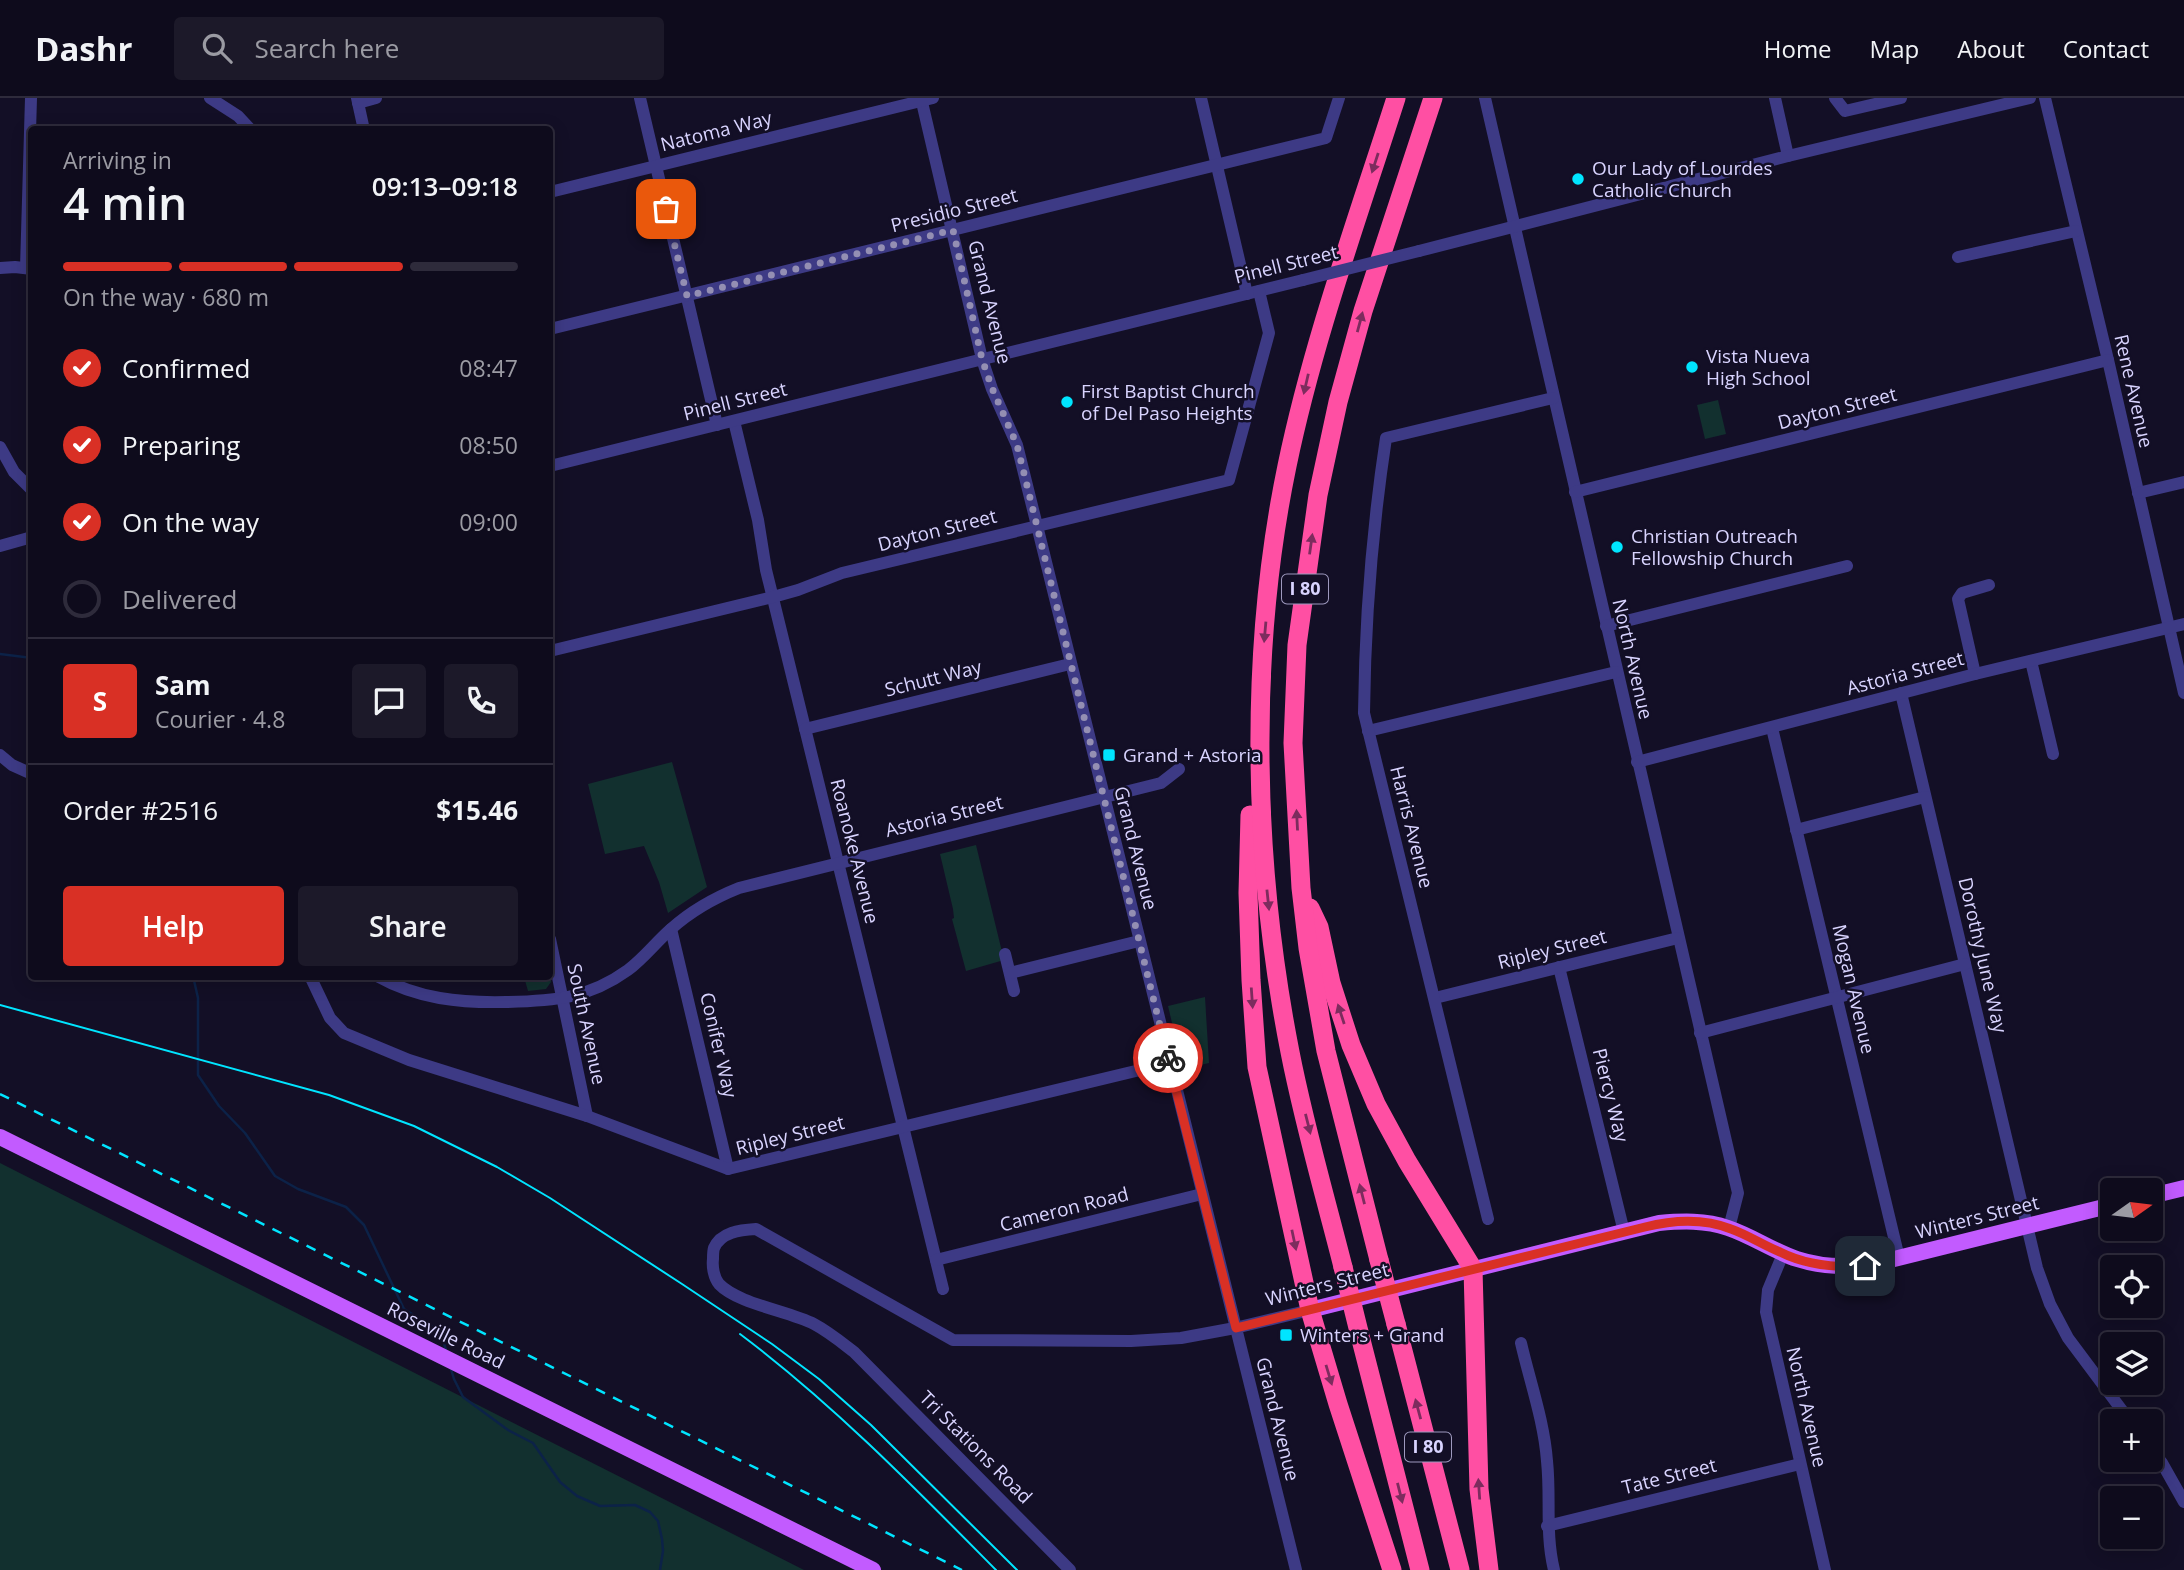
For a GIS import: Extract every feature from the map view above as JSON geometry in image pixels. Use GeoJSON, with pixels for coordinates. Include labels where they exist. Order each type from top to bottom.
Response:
{"type":"FeatureCollection","features":[{"type":"Feature","properties":{"kind":"highway","name":"I 80"},"geometry":{"type":"LineString","coordinates":[[1396,98],[1307,376],[1286,469],[1274,550],[1261,685],[1260,756],[1264,856],[1274,955],[1290,1053],[1420,1570]]}},
{"type":"Feature","properties":{"kind":"highway","name":"I 80"},"geometry":{"type":"LineString","coordinates":[[1433,98],[1363,311],[1338,402],[1318,495],[1296,659],[1293,743],[1301,888],[1308,948],[1326,1051],[1460,1570]]}},
{"type":"Feature","properties":{"kind":"highway"},"geometry":{"type":"LineString","coordinates":[[1261,685],[1253,744],[1248,893],[1257,1067],[1310,1310],[1392,1570]]}},
{"type":"Feature","properties":{"kind":"highway"},"geometry":{"type":"LineString","coordinates":[[1301,888],[1319,928],[1331,983],[1351,1045],[1376,1104],[1406,1161],[1473,1269],[1479,1489],[1489,1570]]}},
{"type":"Feature","properties":{"kind":"main road","name":"Roseville Road"},"geometry":{"type":"LineString","coordinates":[[0,1137],[873,1570]]}},
{"type":"Feature","properties":{"kind":"main road"},"geometry":{"type":"LineString","coordinates":[[2163,1193],[2184,1188]]}},
{"type":"Feature","properties":{"kind":"main road","name":"Winters Street"},"geometry":{"type":"LineString","coordinates":[[1310,1310],[1658,1223],[1696,1222],[1729,1228],[1783,1254],[1816,1264],[1865,1266],[2100,1209]]}},
{"type":"Feature","properties":{"kind":"street"},"geometry":{"type":"LineString","coordinates":[[31,98],[31,126]]}},
{"type":"Feature","properties":{"kind":"street"},"geometry":{"type":"LineString","coordinates":[[211,98],[238,116],[247,126]]}},
{"type":"Feature","properties":{"kind":"street"},"geometry":{"type":"LineString","coordinates":[[363,126],[357,100],[376,98]]}},
{"type":"Feature","properties":{"kind":"street"},"geometry":{"type":"LineString","coordinates":[[640,98],[717,425]]}},
{"type":"Feature","properties":{"kind":"street"},"geometry":{"type":"LineString","coordinates":[[1201,98],[1253,292]]}},
{"type":"Feature","properties":{"kind":"street","name":"Presidio Street"},"geometry":{"type":"LineString","coordinates":[[553,328],[1326,138],[1339,98]]}},
{"type":"Feature","properties":{"kind":"street","name":"North Avenue"},"geometry":{"type":"LineString","coordinates":[[1485,98],[1738,1194],[1729,1228]]}},
{"type":"Feature","properties":{"kind":"street"},"geometry":{"type":"LineString","coordinates":[[1775,98],[1788,156]]}},
{"type":"Feature","properties":{"kind":"street"},"geometry":{"type":"LineString","coordinates":[[1835,98],[1845,111],[1901,98]]}},
{"type":"Feature","properties":{"kind":"street","name":"Pinell Street"},"geometry":{"type":"LineString","coordinates":[[553,466],[1419,251],[1788,156],[2031,98]]}},
{"type":"Feature","properties":{"kind":"street","name":"Rene Avenue"},"geometry":{"type":"LineString","coordinates":[[2045,98],[2184,693]]}},
{"type":"Feature","properties":{"kind":"street","name":"Natoma Way"},"geometry":{"type":"LineString","coordinates":[[553,191],[926,99]]}},
{"type":"Feature","properties":{"kind":"street","name":"Grand Avenue"},"geometry":{"type":"LineString","coordinates":[[926,99],[982,359],[1017,445],[1296,1570]]}},
{"type":"Feature","properties":{"kind":"street"},"geometry":{"type":"LineString","coordinates":[[1958,257],[2076,231]]}},
{"type":"Feature","properties":{"kind":"street"},"geometry":{"type":"LineString","coordinates":[[0,268],[28,268]]}},
{"type":"Feature","properties":{"kind":"street","name":"Dayton Street"},"geometry":{"type":"LineString","coordinates":[[553,650],[773,597],[842,573],[1229,480],[1269,333],[1253,292]]}},
{"type":"Feature","properties":{"kind":"street","name":"Dayton Street"},"geometry":{"type":"LineString","coordinates":[[1575,492],[2108,360]]}},
{"type":"Feature","properties":{"kind":"street","name":"Harris Avenue"},"geometry":{"type":"LineString","coordinates":[[1488,1219],[1364,713],[1366,621],[1386,438],[1553,398]]}},
{"type":"Feature","properties":{"kind":"street","name":"Roanoke Avenue"},"geometry":{"type":"LineString","coordinates":[[734,421],[773,597],[943,1289]]}},
{"type":"Feature","properties":{"kind":"street"},"geometry":{"type":"LineString","coordinates":[[0,447],[14,472],[28,486]]}},
{"type":"Feature","properties":{"kind":"street"},"geometry":{"type":"LineString","coordinates":[[2138,493],[2184,482]]}},
{"type":"Feature","properties":{"kind":"street"},"geometry":{"type":"LineString","coordinates":[[0,546],[28,538]]}},
{"type":"Feature","properties":{"kind":"street"},"geometry":{"type":"LineString","coordinates":[[1606,626],[1847,566]]}},
{"type":"Feature","properties":{"kind":"street"},"geometry":{"type":"LineString","coordinates":[[1975,674],[1958,599],[1962,593],[1989,585]]}},
{"type":"Feature","properties":{"kind":"street","name":"Astoria Street"},"geometry":{"type":"LineString","coordinates":[[1637,762],[1975,674],[2184,624]]}},
{"type":"Feature","properties":{"kind":"street"},"geometry":{"type":"LineString","coordinates":[[2031,661],[2053,754]]}},
{"type":"Feature","properties":{"kind":"street","name":"Schutt Way"},"geometry":{"type":"LineString","coordinates":[[805,729],[1070,664]]}},
{"type":"Feature","properties":{"kind":"street"},"geometry":{"type":"LineString","coordinates":[[1368,731],[1616,672]]}},
{"type":"Feature","properties":{"kind":"street","name":"Dorothy June Way"},"geometry":{"type":"LineString","coordinates":[[1902,693],[2037,1268],[2068,1338],[2121,1409]]}},
{"type":"Feature","properties":{"kind":"street","name":"Mogan Avenue"},"geometry":{"type":"LineString","coordinates":[[1772,728],[1899,1258]]}},
{"type":"Feature","properties":{"kind":"street"},"geometry":{"type":"LineString","coordinates":[[0,755],[12,765],[28,772]]}},
{"type":"Feature","properties":{"kind":"street","name":"Astoria Street"},"geometry":{"type":"LineString","coordinates":[[386,980],[416,993],[455,1001],[478,1003],[562,998],[599,987],[614,979],[641,960],[688,915],[726,893],[838,862],[1161,783],[1178,769]]}},
{"type":"Feature","properties":{"kind":"street"},"geometry":{"type":"LineString","coordinates":[[1796,830],[1925,797]]}},
{"type":"Feature","properties":{"kind":"street","name":"Conifer Way"},"geometry":{"type":"LineString","coordinates":[[671,929],[728,1170]]}},
{"type":"Feature","properties":{"kind":"street","name":"Ripley Street"},"geometry":{"type":"LineString","coordinates":[[1435,998],[1678,938]]}},
{"type":"Feature","properties":{"kind":"street"},"geometry":{"type":"LineString","coordinates":[[1010,973],[1139,941]]}},
{"type":"Feature","properties":{"kind":"street","name":"South Avenue"},"geometry":{"type":"LineString","coordinates":[[553,954],[587,1116]]}},
{"type":"Feature","properties":{"kind":"street"},"geometry":{"type":"LineString","coordinates":[[1005,954],[1014,991]]}},
{"type":"Feature","properties":{"kind":"street"},"geometry":{"type":"LineString","coordinates":[[1700,1032],[1965,964]]}},
{"type":"Feature","properties":{"kind":"street","name":"Piercy Way"},"geometry":{"type":"LineString","coordinates":[[1559,967],[1624,1232]]}},
{"type":"Feature","properties":{"kind":"street","name":"Ripley Street"},"geometry":{"type":"LineString","coordinates":[[312,980],[330,1018],[338,1028],[351,1035],[409,1060],[587,1116],[728,1170],[1169,1063]]}},
{"type":"Feature","properties":{"kind":"street","name":"Cameron Road"},"geometry":{"type":"LineString","coordinates":[[936,1260],[1202,1194]]}},
{"type":"Feature","properties":{"kind":"street","name":"Winters Street"},"geometry":{"type":"LineString","coordinates":[[854,1352],[814,1324],[755,1304],[718,1283],[712,1267],[713,1249],[735,1230],[756,1229],[953,1340],[1131,1341],[1196,1336],[1310,1310]]}},
{"type":"Feature","properties":{"kind":"street","name":"North Avenue"},"geometry":{"type":"LineString","coordinates":[[1783,1254],[1768,1290],[1766,1312],[1825,1570]]}},
{"type":"Feature","properties":{"kind":"street"},"geometry":{"type":"LineString","coordinates":[[1521,1343],[1545,1446],[1548,1475],[1547,1526],[1554,1570]]}},
{"type":"Feature","properties":{"kind":"street","name":"Tri Stations Road"},"geometry":{"type":"LineString","coordinates":[[854,1352],[1070,1570]]}},
{"type":"Feature","properties":{"kind":"street","name":"Tate Street"},"geometry":{"type":"LineString","coordinates":[[1547,1526],[1800,1464]]}},
{"type":"Feature","properties":{"kind":"street"},"geometry":{"type":"LineString","coordinates":[[2163,1468],[2184,1502]]}},
{"type":"Feature","properties":{"kind":"green space"},"geometry":{"type":"Polygon","coordinates":[[[1718,400],[1726,434],[1705,439],[1697,405],[1718,400]]]}},
{"type":"Feature","properties":{"kind":"green space"},"geometry":{"type":"Polygon","coordinates":[[[672,762],[707,887],[668,913],[644,846],[605,854],[588,784],[672,762]]]}},
{"type":"Feature","properties":{"kind":"green space"},"geometry":{"type":"Polygon","coordinates":[[[976,845],[1004,960],[966,971],[952,919],[953,909],[940,854],[976,845]]]}},
{"type":"Feature","properties":{"kind":"green space"},"geometry":{"type":"Polygon","coordinates":[[[525,980],[551,980],[546,989],[528,991],[525,980]]]}},
{"type":"Feature","properties":{"kind":"green space"},"geometry":{"type":"Polygon","coordinates":[[[1205,997],[1209,1063],[1183,1069],[1168,1006],[1205,997]]]}},
{"type":"Feature","properties":{"kind":"green space"},"geometry":{"type":"Polygon","coordinates":[[[0,1163],[804,1570],[0,1570],[0,1163]]]}},
{"type":"Feature","properties":{"kind":"waterway"},"geometry":{"type":"LineString","coordinates":[[0,654],[28,658]]}},
{"type":"Feature","properties":{"kind":"waterway"},"geometry":{"type":"LineString","coordinates":[[194,980],[198,998],[198,1075],[219,1106],[245,1133],[275,1176],[298,1189],[346,1207],[364,1225],[404,1309],[440,1331],[446,1350]]}},
{"type":"Feature","properties":{"kind":"waterway"},"geometry":{"type":"LineString","coordinates":[[450,1366],[463,1397],[508,1430],[533,1443],[560,1482],[577,1496],[600,1506],[635,1505],[650,1512],[658,1521],[662,1539],[660,1570]]}},
{"type":"Feature","properties":{"kind":"tram line"},"geometry":{"type":"LineString","coordinates":[[0,1005],[329,1095],[414,1126],[497,1167],[550,1198],[682,1284],[819,1379],[871,1425],[1017,1570]]}},
{"type":"Feature","properties":{"kind":"tram line"},"geometry":{"type":"LineString","coordinates":[[740,1334],[840,1418],[996,1570]]}},
{"type":"Feature","properties":{"kind":"railway"},"geometry":{"type":"LineString","coordinates":[[0,1094],[962,1570]]}},
{"type":"Feature","properties":{"kind":"way so far"},"geometry":{"type":"LineString","coordinates":[[666,209],[687,296],[953,230],[982,359],[1017,445],[1168,1058]]}},
{"type":"Feature","properties":{"kind":"place","name":"Our Lady of Lourdes Catholic Church"},"geometry":{"type":"Point","coordinates":[1578,179]}},
{"type":"Feature","properties":{"kind":"place","name":"Vista Nueva High School"},"geometry":{"type":"Point","coordinates":[1692,367]}},
{"type":"Feature","properties":{"kind":"place","name":"First Baptist Church of Del Paso Heights"},"geometry":{"type":"Point","coordinates":[1067,402]}},
{"type":"Feature","properties":{"kind":"place","name":"Christian Outreach Fellowship Church"},"geometry":{"type":"Point","coordinates":[1617,547]}},
{"type":"Feature","properties":{"kind":"place","name":"Grand + Astoria"},"geometry":{"type":"Point","coordinates":[1109,755]}},
{"type":"Feature","properties":{"kind":"place","name":"Winters + Grand"},"geometry":{"type":"Point","coordinates":[1286,1335]}},
{"type":"Feature","properties":{"kind":"route"},"geometry":{"type":"LineString","coordinates":[[1168,1058],[1236,1328],[1658,1223],[1678,1221],[1729,1228],[1799,1260],[1832,1266],[1865,1266]]}}]}
